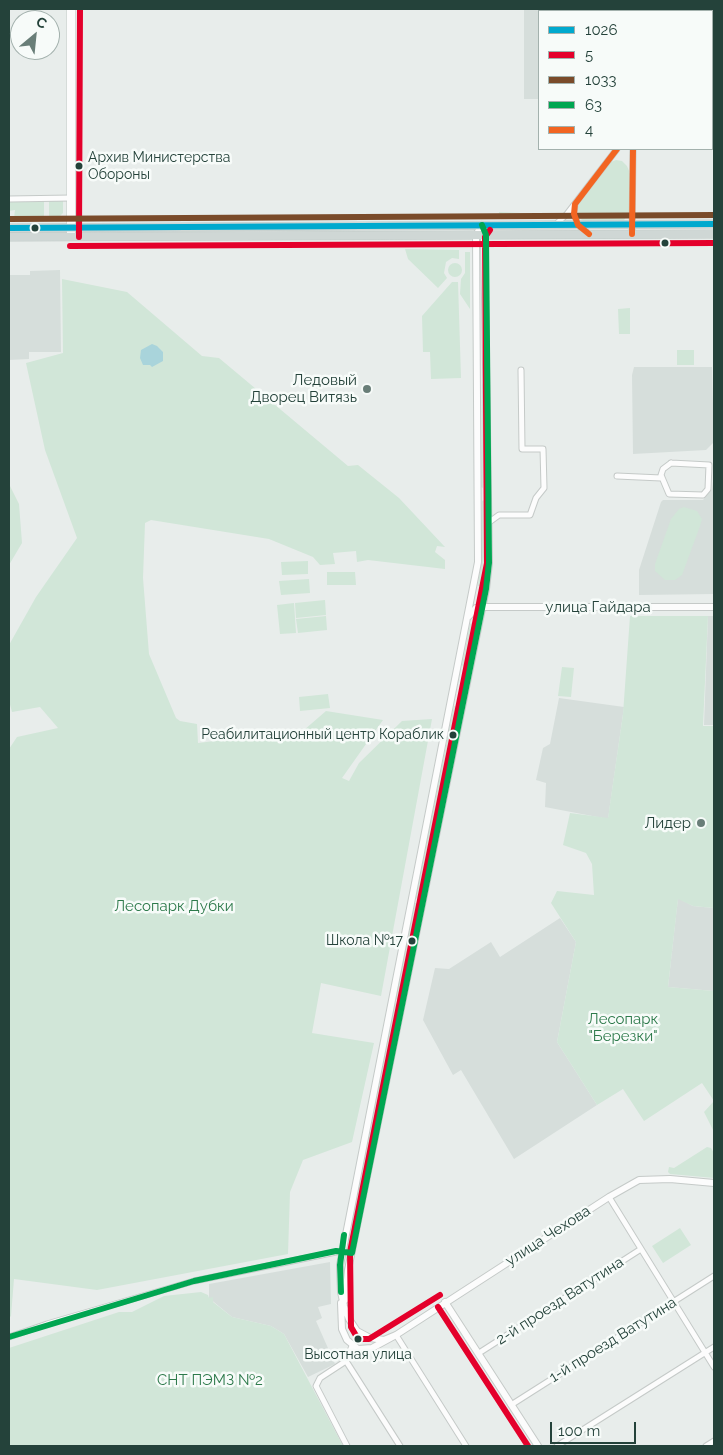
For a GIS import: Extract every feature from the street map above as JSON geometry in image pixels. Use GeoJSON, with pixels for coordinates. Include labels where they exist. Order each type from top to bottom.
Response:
{"type":"FeatureCollection","features":[{"type":"Feature","properties":{"kind":"main road"},"geometry":{"type":"LineString","coordinates":[[70,237],[71,9]]}},
{"type":"Feature","properties":{"kind":"main road"},"geometry":{"type":"LineString","coordinates":[[9,228],[714,224]]}},
{"type":"Feature","properties":{"kind":"main road"},"geometry":{"type":"LineString","coordinates":[[9,237],[714,234]]}},
{"type":"Feature","properties":{"kind":"street"},"geometry":{"type":"LineString","coordinates":[[555,225],[575,204],[615,150]]}},
{"type":"Feature","properties":{"kind":"street"},"geometry":{"type":"LineString","coordinates":[[632,234],[633,150]]}},
{"type":"Feature","properties":{"kind":"street"},"geometry":{"type":"LineString","coordinates":[[9,199],[71,198]]}},
{"type":"Feature","properties":{"kind":"street"},"geometry":{"type":"LineString","coordinates":[[575,204],[574,214],[578,225],[589,234]]}},
{"type":"Feature","properties":{"kind":"street"},"geometry":{"type":"LineString","coordinates":[[347,1446],[316,1386],[320,1378],[346,1361],[352,1346],[342,1329],[341,1251],[478,562],[476,235],[482,225]]}},
{"type":"Feature","properties":{"kind":"street"},"geometry":{"type":"LineString","coordinates":[[344,1306],[352,1253],[482,606],[488,563],[486,235],[482,225]]}},
{"type":"Feature","properties":{"kind":"street"},"geometry":{"type":"LineString","coordinates":[[488,523],[499,515],[530,515],[536,498],[544,488],[543,449],[522,449],[521,370]]}},
{"type":"Feature","properties":{"kind":"street"},"geometry":{"type":"LineString","coordinates":[[477,379],[486,379]]}},
{"type":"Feature","properties":{"kind":"street"},"geometry":{"type":"LineString","coordinates":[[671,463],[709,465],[708,489],[703,495],[669,494],[661,478],[663,469],[671,463]]}},
{"type":"Feature","properties":{"kind":"street"},"geometry":{"type":"LineString","coordinates":[[617,476],[661,478]]}},
{"type":"Feature","properties":{"kind":"street"},"geometry":{"type":"LineString","coordinates":[[478,495],[488,495]]}},
{"type":"Feature","properties":{"kind":"street"},"geometry":{"type":"LineString","coordinates":[[473,592],[474,598],[482,606]]}},
{"type":"Feature","properties":{"kind":"street"},"geometry":{"type":"LineString","coordinates":[[468,617],[482,606]]}},
{"type":"Feature","properties":{"kind":"street","name":"улица Гайдара"},"geometry":{"type":"LineString","coordinates":[[482,606],[714,607]]}},
{"type":"Feature","properties":{"kind":"street"},"geometry":{"type":"LineString","coordinates":[[456,677],[467,679]]}},
{"type":"Feature","properties":{"kind":"street","name":"улица Чехова"},"geometry":{"type":"LineString","coordinates":[[352,1346],[358,1349],[372,1348],[396,1335],[609,1197],[645,1178],[714,1183]]}},
{"type":"Feature","properties":{"kind":"street"},"geometry":{"type":"LineString","coordinates":[[609,1197],[714,1367]]}},
{"type":"Feature","properties":{"kind":"street","name":"2-й проезд Ватутина"},"geometry":{"type":"LineString","coordinates":[[479,1353],[641,1248]]}},
{"type":"Feature","properties":{"kind":"street"},"geometry":{"type":"LineString","coordinates":[[9,1337],[194,1281],[328,1253],[341,1251],[352,1253]]}},
{"type":"Feature","properties":{"kind":"street"},"geometry":{"type":"LineString","coordinates":[[328,1253],[338,1260],[340,1265]]}},
{"type":"Feature","properties":{"kind":"street","name":"1-й проезд Ватутина"},"geometry":{"type":"LineString","coordinates":[[512,1405],[714,1276]]}},
{"type":"Feature","properties":{"kind":"street"},"geometry":{"type":"LineString","coordinates":[[341,1292],[344,1306]]}},
{"type":"Feature","properties":{"kind":"street"},"geometry":{"type":"LineString","coordinates":[[445,1302],[538,1446]]}},
{"type":"Feature","properties":{"kind":"street","name":"улица Чехова"},"geometry":{"type":"LineString","coordinates":[[344,1306],[348,1318],[357,1331],[370,1338],[384,1340],[396,1335]]}},
{"type":"Feature","properties":{"kind":"street"},"geometry":{"type":"LineString","coordinates":[[396,1335],[466,1446]]}},
{"type":"Feature","properties":{"kind":"street"},"geometry":{"type":"LineString","coordinates":[[557,1446],[714,1347]]}},
{"type":"Feature","properties":{"kind":"street"},"geometry":{"type":"LineString","coordinates":[[346,1361],[400,1446]]}},
{"type":"Feature","properties":{"kind":"street"},"geometry":{"type":"LineString","coordinates":[[706,1446],[714,1441]]}},
{"type":"Feature","properties":{"kind":"shaded area"},"geometry":{"type":"Polygon","coordinates":[[[524,9],[586,9],[538,10],[538,99],[524,99],[524,9]]]}},
{"type":"Feature","properties":{"kind":"shaded area"},"geometry":{"type":"Polygon","coordinates":[[[592,9],[708,9],[707,10],[592,9]]]}},
{"type":"Feature","properties":{"kind":"shaded area"},"geometry":{"type":"Polygon","coordinates":[[[60,270],[61,352],[29,352],[29,359],[9,360],[9,275],[30,275],[30,271],[60,270]]]}},
{"type":"Feature","properties":{"kind":"shaded area"},"geometry":{"type":"Polygon","coordinates":[[[634,367],[712,367],[714,442],[706,450],[633,454],[632,375],[634,367]]]}},
{"type":"Feature","properties":{"kind":"shaded area"},"geometry":{"type":"Polygon","coordinates":[[[714,474],[714,594],[639,595],[639,570],[661,502],[663,500],[703,500],[712,489],[714,474]]]}},
{"type":"Feature","properties":{"kind":"shaded area"},"geometry":{"type":"Polygon","coordinates":[[[708,616],[714,616],[714,725],[704,725],[708,616]]]}},
{"type":"Feature","properties":{"kind":"shaded area"},"geometry":{"type":"Polygon","coordinates":[[[559,698],[624,707],[608,819],[545,807],[546,783],[536,780],[543,748],[550,744],[559,698]]]}},
{"type":"Feature","properties":{"kind":"shaded area"},"geometry":{"type":"Polygon","coordinates":[[[678,898],[693,906],[714,908],[714,991],[668,987],[678,898]]]}},
{"type":"Feature","properties":{"kind":"shaded area","name":"Школа №17"},"geometry":{"type":"Polygon","coordinates":[[[560,918],[576,942],[557,1042],[597,1105],[514,1159],[461,1070],[453,1075],[423,1020],[435,968],[449,969],[491,942],[500,957],[560,918]]]}},
{"type":"Feature","properties":{"kind":"shaded area"},"geometry":{"type":"Polygon","coordinates":[[[330,1262],[331,1304],[318,1307],[322,1318],[316,1321],[335,1364],[308,1377],[284,1334],[271,1326],[232,1317],[209,1298],[209,1284],[330,1262]]]}},
{"type":"Feature","properties":{"kind":"green space"},"geometry":{"type":"Polygon","coordinates":[[[616,160],[622,161],[630,173],[630,213],[624,220],[583,221],[578,216],[578,205],[611,162],[616,160]]]}},
{"type":"Feature","properties":{"kind":"green space"},"geometry":{"type":"Polygon","coordinates":[[[44,200],[44,218],[14,218],[15,210],[9,211],[9,201],[44,200]]]}},
{"type":"Feature","properties":{"kind":"green space"},"geometry":{"type":"Polygon","coordinates":[[[49,200],[63,200],[63,213],[60,216],[49,218],[49,200]]]}},
{"type":"Feature","properties":{"kind":"green space"},"geometry":{"type":"Polygon","coordinates":[[[499,212],[556,215],[555,218],[499,218],[499,212]]]}},
{"type":"Feature","properties":{"kind":"green space"},"geometry":{"type":"Polygon","coordinates":[[[405,249],[459,250],[459,259],[452,258],[446,262],[444,273],[447,278],[438,288],[408,259],[405,249]]]}},
{"type":"Feature","properties":{"kind":"green space"},"geometry":{"type":"Polygon","coordinates":[[[465,252],[470,252],[470,309],[460,294],[461,279],[465,273],[465,252]]]}},
{"type":"Feature","properties":{"kind":"green space"},"geometry":{"type":"Polygon","coordinates":[[[452,263],[458,263],[462,270],[458,277],[452,277],[448,273],[448,267],[452,263]]]}},
{"type":"Feature","properties":{"kind":"green space","name":"Лесопарк Дубки"},"geometry":{"type":"Polygon","coordinates":[[[62,279],[127,292],[202,356],[219,358],[348,466],[358,465],[399,498],[445,547],[437,546],[435,552],[445,560],[445,569],[368,560],[357,562],[356,551],[333,553],[335,564],[320,565],[313,557],[269,539],[151,520],[145,523],[143,578],[149,654],[176,718],[180,721],[197,724],[198,743],[304,730],[326,711],[383,720],[342,778],[349,781],[359,763],[402,721],[432,719],[381,996],[321,983],[312,1033],[374,1043],[352,1142],[303,1160],[290,1192],[288,1254],[97,1290],[14,1279],[11,1316],[9,1318],[9,749],[17,737],[58,728],[40,707],[12,712],[9,701],[9,645],[36,597],[77,538],[45,450],[26,363],[63,353],[62,279]]]}},
{"type":"Feature","properties":{"kind":"green space"},"geometry":{"type":"Polygon","coordinates":[[[452,282],[458,282],[461,378],[431,379],[430,352],[423,352],[422,316],[452,282]]]}},
{"type":"Feature","properties":{"kind":"green space"},"geometry":{"type":"Polygon","coordinates":[[[630,308],[630,334],[619,334],[618,309],[630,308]]]}},
{"type":"Feature","properties":{"kind":"green space"},"geometry":{"type":"Polygon","coordinates":[[[677,350],[694,350],[694,365],[677,365],[677,350]]]}},
{"type":"Feature","properties":{"kind":"green space"},"geometry":{"type":"Polygon","coordinates":[[[482,383],[484,385],[483,488],[481,487],[482,383]]]}},
{"type":"Feature","properties":{"kind":"green space"},"geometry":{"type":"Polygon","coordinates":[[[9,484],[19,504],[22,543],[9,565],[9,484]]]}},
{"type":"Feature","properties":{"kind":"green space"},"geometry":{"type":"Polygon","coordinates":[[[484,500],[485,542],[482,586],[478,586],[481,559],[482,501],[484,500]]]}},
{"type":"Feature","properties":{"kind":"green space"},"geometry":{"type":"Polygon","coordinates":[[[684,507],[697,511],[702,519],[682,575],[675,580],[665,580],[655,571],[655,564],[671,519],[679,509],[684,507]]]}},
{"type":"Feature","properties":{"kind":"green space"},"geometry":{"type":"Polygon","coordinates":[[[308,561],[308,574],[282,575],[281,562],[308,561]]]}},
{"type":"Feature","properties":{"kind":"green space"},"geometry":{"type":"Polygon","coordinates":[[[327,572],[355,572],[356,585],[327,585],[327,572]]]}},
{"type":"Feature","properties":{"kind":"green space"},"geometry":{"type":"Polygon","coordinates":[[[309,579],[310,593],[281,595],[279,581],[309,579]]]}},
{"type":"Feature","properties":{"kind":"green space"},"geometry":{"type":"Polygon","coordinates":[[[325,600],[326,615],[296,618],[295,603],[325,600]]]}},
{"type":"Feature","properties":{"kind":"green space"},"geometry":{"type":"Polygon","coordinates":[[[294,603],[296,633],[280,634],[277,605],[294,603]]]}},
{"type":"Feature","properties":{"kind":"green space"},"geometry":{"type":"Polygon","coordinates":[[[326,616],[327,630],[298,633],[296,619],[326,616]]]}},
{"type":"Feature","properties":{"kind":"green space","name":"Лесопарк \"Березки\""},"geometry":{"type":"Polygon","coordinates":[[[630,616],[708,616],[703,726],[714,726],[714,908],[693,906],[678,899],[668,987],[714,991],[714,1101],[702,1083],[644,1121],[623,1089],[597,1105],[557,1042],[576,942],[551,903],[557,891],[594,895],[592,864],[586,853],[563,845],[570,813],[608,818],[623,714],[630,616]]]}},
{"type":"Feature","properties":{"kind":"green space"},"geometry":{"type":"Polygon","coordinates":[[[473,622],[475,625],[467,665],[464,667],[462,665],[470,624],[473,622]]]}},
{"type":"Feature","properties":{"kind":"green space"},"geometry":{"type":"Polygon","coordinates":[[[562,667],[574,668],[571,697],[558,696],[562,667]]]}},
{"type":"Feature","properties":{"kind":"green space"},"geometry":{"type":"Polygon","coordinates":[[[328,694],[330,708],[300,711],[299,697],[328,694]]]}},
{"type":"Feature","properties":{"kind":"green space"},"geometry":{"type":"Polygon","coordinates":[[[454,706],[458,707],[419,899],[415,898],[454,706]]]}},
{"type":"Feature","properties":{"kind":"green space"},"geometry":{"type":"Polygon","coordinates":[[[414,903],[418,903],[399,1000],[395,999],[414,903]]]}},
{"type":"Feature","properties":{"kind":"green space"},"geometry":{"type":"Polygon","coordinates":[[[394,1003],[398,1004],[353,1227],[350,1226],[394,1003]]]}},
{"type":"Feature","properties":{"kind":"green space"},"geometry":{"type":"Polygon","coordinates":[[[714,1101],[714,1132],[704,1112],[714,1101]]]}},
{"type":"Feature","properties":{"kind":"green space"},"geometry":{"type":"Polygon","coordinates":[[[707,1147],[711,1148],[714,1153],[714,1178],[670,1174],[668,1172],[669,1167],[674,1168],[707,1147]]]}},
{"type":"Feature","properties":{"kind":"green space"},"geometry":{"type":"Polygon","coordinates":[[[680,1228],[691,1245],[663,1263],[652,1246],[680,1228]]]}},
{"type":"Feature","properties":{"kind":"green space","name":"СНТ ПЭМЗ №2"},"geometry":{"type":"Polygon","coordinates":[[[201,1292],[208,1295],[209,1298],[213,1297],[213,1302],[232,1317],[271,1326],[284,1334],[343,1446],[9,1446],[9,1348],[119,1312],[132,1312],[164,1296],[201,1292]]]}},
{"type":"Feature","properties":{"kind":"water"},"geometry":{"type":"Polygon","coordinates":[[[152,344],[163,352],[163,361],[152,367],[150,365],[143,365],[140,358],[141,350],[152,344]]]}},
{"type":"Feature","properties":{"kind":"transit line","name":"5"},"geometry":{"type":"LineString","coordinates":[[79,237],[80,9]]}},
{"type":"Feature","properties":{"kind":"transit line","name":"4"},"geometry":{"type":"LineString","coordinates":[[589,234],[578,225],[574,214],[575,204],[616,150]]}},
{"type":"Feature","properties":{"kind":"transit line","name":"4"},"geometry":{"type":"LineString","coordinates":[[632,234],[633,150]]}},
{"type":"Feature","properties":{"kind":"transit line","name":"1033"},"geometry":{"type":"LineString","coordinates":[[9,219],[714,215]]}},
{"type":"Feature","properties":{"kind":"transit line","name":"1026"},"geometry":{"type":"LineString","coordinates":[[9,228],[714,224]]}},
{"type":"Feature","properties":{"kind":"transit line","name":"63"},"geometry":{"type":"LineString","coordinates":[[9,1337],[194,1281],[336,1251],[352,1253],[486,589],[489,563],[486,235],[482,225]]}},
{"type":"Feature","properties":{"kind":"transit line","name":"5"},"geometry":{"type":"LineString","coordinates":[[440,1295],[369,1339],[358,1339],[351,1327],[350,1252],[487,563],[485,237],[490,230]]}},
{"type":"Feature","properties":{"kind":"transit line","name":"5"},"geometry":{"type":"LineString","coordinates":[[70,246],[714,243]]}},
{"type":"Feature","properties":{"kind":"transit line","name":"63"},"geometry":{"type":"LineString","coordinates":[[341,1292],[340,1265],[344,1235]]}},
{"type":"Feature","properties":{"kind":"transit line","name":"5"},"geometry":{"type":"LineString","coordinates":[[438,1307],[528,1446]]}},
{"type":"Feature","properties":{"kind":"place","name":"Архив Министерства Обороны"},"geometry":{"type":"Point","coordinates":[79,166]}},
{"type":"Feature","properties":{"kind":"place","name":"Ледовый Дворец Витязь"},"geometry":{"type":"Point","coordinates":[367,389]}},
{"type":"Feature","properties":{"kind":"place","name":"Реабилитационный центр Кораблик"},"geometry":{"type":"Point","coordinates":[453,735]}},
{"type":"Feature","properties":{"kind":"place","name":"Лидер"},"geometry":{"type":"Point","coordinates":[701,823]}},
{"type":"Feature","properties":{"kind":"place","name":"Школа №17"},"geometry":{"type":"Point","coordinates":[412,941]}},
{"type":"Feature","properties":{"kind":"place","name":"Высотная улица"},"geometry":{"type":"Point","coordinates":[358,1339]}}]}
